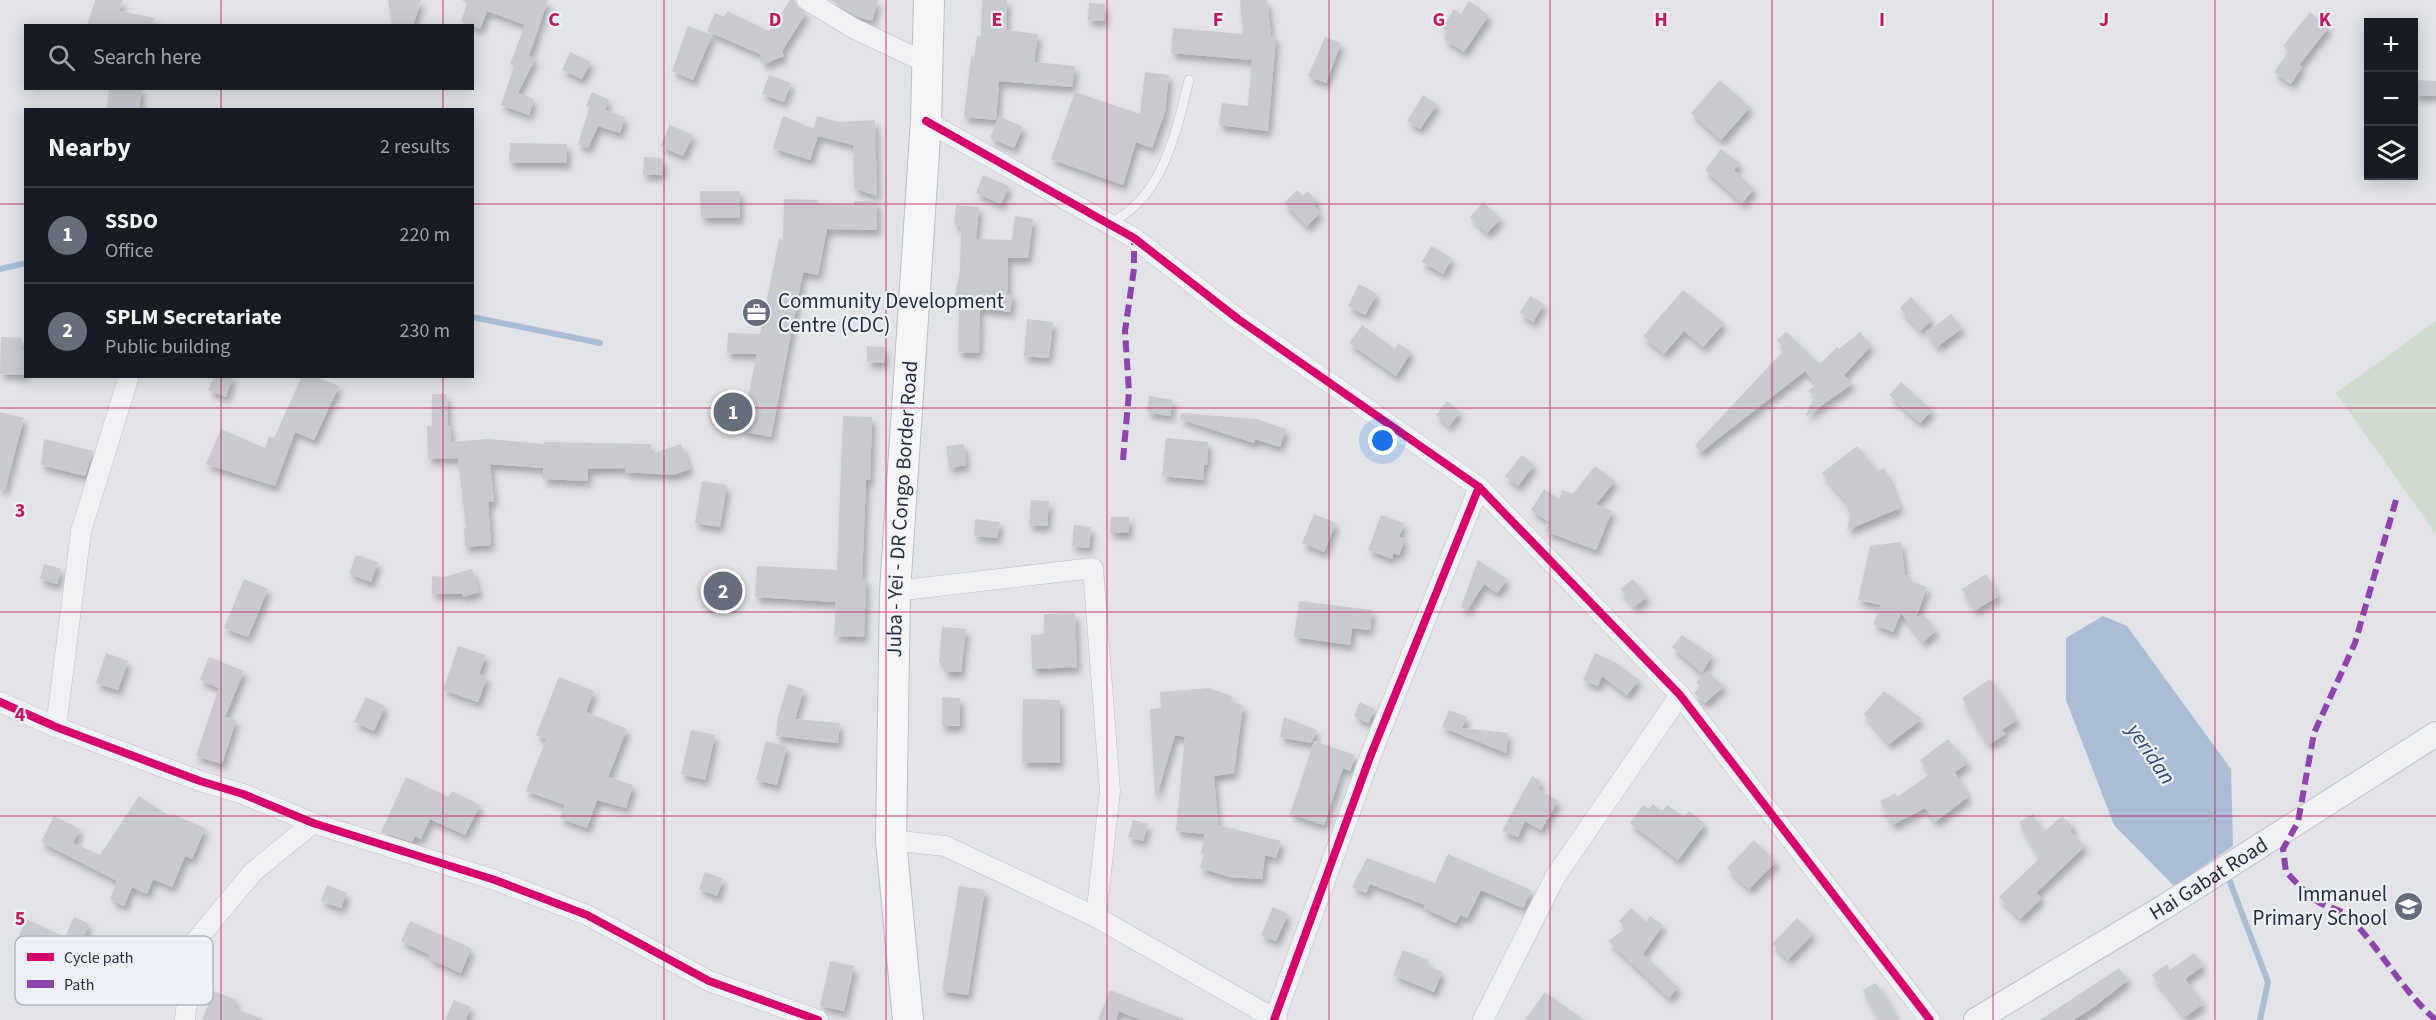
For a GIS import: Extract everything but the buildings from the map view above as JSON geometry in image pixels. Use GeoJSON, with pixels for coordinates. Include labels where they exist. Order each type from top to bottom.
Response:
{"type":"FeatureCollection","features":[{"type":"Feature","properties":{"kind":"main road","name":"Juba - Yei - DR Congo Border Road"},"geometry":{"type":"LineString","coordinates":[[908,1020],[891,840],[895,591],[927,121],[929,0]]}},
{"type":"Feature","properties":{"kind":"street"},"geometry":{"type":"LineString","coordinates":[[807,0],[853,28],[928,64]]}},
{"type":"Feature","properties":{"kind":"street"},"geometry":{"type":"LineString","coordinates":[[927,121],[1134,238],[1238,319],[1479,487],[1680,695],[1930,1020]]}},
{"type":"Feature","properties":{"kind":"street"},"geometry":{"type":"LineString","coordinates":[[56,727],[81,531],[128,378]]}},
{"type":"Feature","properties":{"kind":"street"},"geometry":{"type":"LineString","coordinates":[[891,840],[945,846],[1096,917],[1275,1020],[1370,757],[1479,487]]}},
{"type":"Feature","properties":{"kind":"street"},"geometry":{"type":"LineString","coordinates":[[895,591],[1093,568],[1110,791],[1096,917]]}},
{"type":"Feature","properties":{"kind":"street"},"geometry":{"type":"LineString","coordinates":[[1483,1020],[1555,877],[1680,695]]}},
{"type":"Feature","properties":{"kind":"street"},"geometry":{"type":"LineString","coordinates":[[0,702],[56,727],[243,794],[313,823],[495,880],[587,915],[709,981],[818,1020]]}},
{"type":"Feature","properties":{"kind":"street","name":"Hai Gabat Road"},"geometry":{"type":"LineString","coordinates":[[1976,1020],[2214,876],[2436,734]]}},
{"type":"Feature","properties":{"kind":"street"},"geometry":{"type":"LineString","coordinates":[[200,936],[253,872],[313,823]]}},
{"type":"Feature","properties":{"kind":"street"},"geometry":{"type":"LineString","coordinates":[[185,1020],[187,1005]]}},
{"type":"Feature","properties":{"kind":"lane"},"geometry":{"type":"LineString","coordinates":[[1108,224],[1127,215],[1154,182],[1167,155],[1189,80]]}},
{"type":"Feature","properties":{"kind":"shaded area"},"geometry":{"type":"Polygon","coordinates":[[[2436,321],[2436,534],[2336,393],[2436,321]]]}},
{"type":"Feature","properties":{"kind":"water","name":"yeridan"},"geometry":{"type":"Polygon","coordinates":[[[2103,616],[2127,626],[2231,769],[2233,846],[2174,886],[2114,825],[2066,700],[2066,638],[2103,616]]]}},
{"type":"Feature","properties":{"kind":"waterway"},"geometry":{"type":"LineString","coordinates":[[0,269],[24,263]]}},
{"type":"Feature","properties":{"kind":"waterway"},"geometry":{"type":"LineString","coordinates":[[474,317],[600,343]]}},
{"type":"Feature","properties":{"kind":"waterway"},"geometry":{"type":"LineString","coordinates":[[2227,874],[2268,982],[2260,1020]]}},
{"type":"Feature","properties":{"kind":"marked path"},"geometry":{"type":"LineString","coordinates":[[1123,460],[1129,392],[1125,331],[1134,269],[1134,238]]}},
{"type":"Feature","properties":{"kind":"marked path"},"geometry":{"type":"LineString","coordinates":[[2396,500],[2355,643],[2314,733],[2298,822],[2283,849],[2286,872],[2316,900],[2349,917],[2412,996],[2436,1020]]}},
{"type":"Feature","properties":{"kind":"cycle path"},"geometry":{"type":"LineString","coordinates":[[926,121],[1134,238],[1238,319],[1479,487],[1680,695],[1930,1020]]}},
{"type":"Feature","properties":{"kind":"cycle path"},"geometry":{"type":"LineString","coordinates":[[1274,1020],[1370,757],[1479,487]]}},
{"type":"Feature","properties":{"kind":"cycle path"},"geometry":{"type":"LineString","coordinates":[[0,702],[56,727],[200,781],[243,794],[313,823],[495,880],[587,915],[709,981],[818,1020]]}},
{"type":"Feature","properties":{"kind":"place","name":"Community Development Centre (CDC)"},"geometry":{"type":"Point","coordinates":[757,313]}},
{"type":"Feature","properties":{"kind":"place","name":"SSDO"},"geometry":{"type":"Point","coordinates":[733,412]}},
{"type":"Feature","properties":{"kind":"place","name":"SPLM Secretariate"},"geometry":{"type":"Point","coordinates":[723,591]}},
{"type":"Feature","properties":{"kind":"place","name":"Immanuel Primary School"},"geometry":{"type":"Point","coordinates":[2408,906]}}]}
